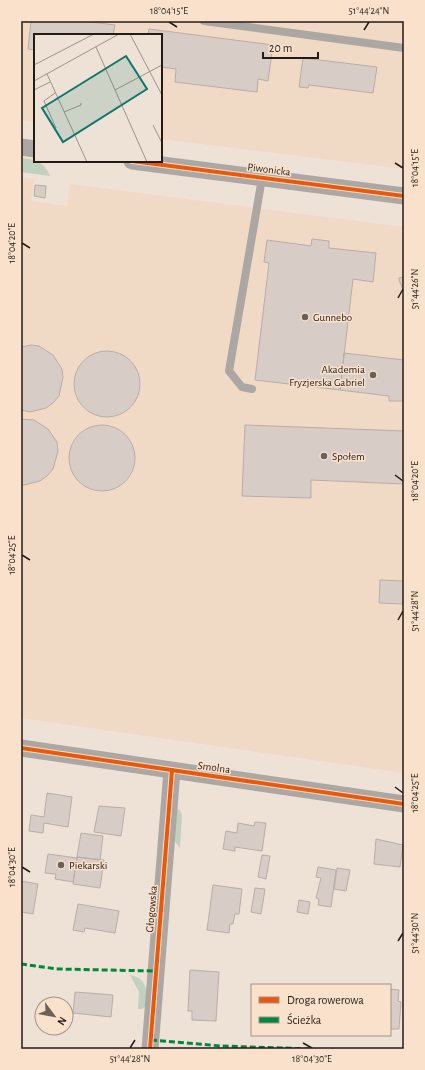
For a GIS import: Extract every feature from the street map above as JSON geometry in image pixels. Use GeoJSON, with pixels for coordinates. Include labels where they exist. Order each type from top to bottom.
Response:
{"type":"FeatureCollection","features":[{"type":"Feature","properties":{"kind":"street"},"geometry":{"type":"LineString","coordinates":[[21,147],[34,149]]}},
{"type":"Feature","properties":{"kind":"street","name":"Piwonicka"},"geometry":{"type":"LineString","coordinates":[[140,162],[404,196]]}},
{"type":"Feature","properties":{"kind":"street","name":"Smolna"},"geometry":{"type":"LineString","coordinates":[[21,748],[404,804]]}},
{"type":"Feature","properties":{"kind":"street","name":"Głogowska"},"geometry":{"type":"LineString","coordinates":[[150,1049],[172,770]]}},
{"type":"Feature","properties":{"kind":"lane"},"geometry":{"type":"LineString","coordinates":[[204,21],[404,48]]}},
{"type":"Feature","properties":{"kind":"lane"},"geometry":{"type":"LineString","coordinates":[[252,389],[242,387],[229,371],[262,178]]}},
{"type":"Feature","properties":{"kind":"shaded area"},"geometry":{"type":"Polygon","coordinates":[[[21,21],[404,21],[404,169],[162,139],[162,34],[34,34],[34,122],[21,120],[21,21]]]}},
{"type":"Feature","properties":{"kind":"shaded area"},"geometry":{"type":"Polygon","coordinates":[[[21,177],[34,179],[31,201],[67,206],[70,184],[404,227],[404,773],[21,718],[21,177]]]}},
{"type":"Feature","properties":{"kind":"green space"},"geometry":{"type":"Polygon","coordinates":[[[21,158],[30,159],[34,162],[42,164],[50,176],[21,172],[21,158]]]}},
{"type":"Feature","properties":{"kind":"green space"},"geometry":{"type":"Polygon","coordinates":[[[176,809],[180,810],[182,815],[180,848],[173,839],[176,809]]]}},
{"type":"Feature","properties":{"kind":"green space"},"geometry":{"type":"Polygon","coordinates":[[[130,975],[140,979],[145,986],[146,1006],[142,1009],[138,1009],[139,992],[130,975]]]}},
{"type":"Feature","properties":{"kind":"building"},"geometry":{"type":"Polygon","coordinates":[[[31,21],[84,21],[115,25],[113,34],[34,34],[34,50],[28,49],[31,21]]]}},
{"type":"Feature","properties":{"kind":"building"},"geometry":{"type":"Polygon","coordinates":[[[149,29],[273,45],[268,81],[258,79],[257,92],[175,82],[176,69],[162,67],[162,34],[148,34],[149,29]]]}},
{"type":"Feature","properties":{"kind":"building"},"geometry":{"type":"Polygon","coordinates":[[[303,58],[377,67],[373,93],[309,85],[308,88],[299,87],[303,58]]]}},
{"type":"Feature","properties":{"kind":"building"},"geometry":{"type":"Polygon","coordinates":[[[35,185],[46,186],[45,198],[34,196],[35,185]]]}},
{"type":"Feature","properties":{"kind":"building","name":"Gunnebo"},"geometry":{"type":"Polygon","coordinates":[[[312,239],[329,241],[329,248],[376,253],[373,282],[353,279],[340,390],[255,380],[269,263],[264,262],[267,240],[311,246],[312,239]]]}},
{"type":"Feature","properties":{"kind":"building"},"geometry":{"type":"Polygon","coordinates":[[[404,277],[404,292],[399,278],[404,277]]]}},
{"type":"Feature","properties":{"kind":"building"},"geometry":{"type":"Polygon","coordinates":[[[31,345],[39,346],[53,355],[62,369],[63,377],[59,396],[53,403],[46,408],[30,412],[21,410],[21,347],[31,345]]]}},
{"type":"Feature","properties":{"kind":"building"},"geometry":{"type":"Polygon","coordinates":[[[101,351],[113,351],[125,356],[135,366],[140,378],[138,397],[125,412],[113,417],[101,417],[89,412],[79,402],[74,390],[74,378],[79,366],[89,356],[101,351]]]}},
{"type":"Feature","properties":{"kind":"building","name":"Akademia Fryzjerska Gabriel"},"geometry":{"type":"Polygon","coordinates":[[[344,353],[404,360],[404,401],[389,401],[389,396],[340,390],[344,353]]]}},
{"type":"Feature","properties":{"kind":"building"},"geometry":{"type":"Polygon","coordinates":[[[21,419],[34,420],[48,429],[57,442],[58,451],[53,469],[47,476],[40,481],[24,485],[21,485],[21,419]]]}},
{"type":"Feature","properties":{"kind":"building"},"geometry":{"type":"Polygon","coordinates":[[[96,425],[108,425],[120,430],[130,440],[135,452],[133,471],[120,486],[108,491],[96,491],[84,486],[74,476],[69,464],[69,452],[74,440],[84,430],[96,425]]]}},
{"type":"Feature","properties":{"kind":"building","name":"Społem"},"geometry":{"type":"Polygon","coordinates":[[[245,425],[404,431],[404,484],[311,480],[311,498],[242,496],[245,425]]]}},
{"type":"Feature","properties":{"kind":"building"},"geometry":{"type":"Polygon","coordinates":[[[380,580],[404,581],[403,604],[379,603],[380,580]]]}},
{"type":"Feature","properties":{"kind":"building"},"geometry":{"type":"Polygon","coordinates":[[[47,793],[72,797],[68,827],[44,823],[43,833],[29,831],[31,815],[44,817],[47,793]]]}},
{"type":"Feature","properties":{"kind":"building"},"geometry":{"type":"Polygon","coordinates":[[[99,806],[125,808],[121,836],[94,832],[99,806]]]}},
{"type":"Feature","properties":{"kind":"building"},"geometry":{"type":"Polygon","coordinates":[[[255,822],[266,823],[262,851],[235,847],[235,851],[223,849],[226,831],[237,833],[238,823],[254,826],[255,822]]]}},
{"type":"Feature","properties":{"kind":"building"},"geometry":{"type":"Polygon","coordinates":[[[81,833],[103,836],[100,860],[77,857],[81,833]]]}},
{"type":"Feature","properties":{"kind":"building"},"geometry":{"type":"Polygon","coordinates":[[[376,839],[403,845],[400,867],[374,864],[376,839]]]}},
{"type":"Feature","properties":{"kind":"building","name":"Piekarski"},"geometry":{"type":"Polygon","coordinates":[[[48,854],[77,858],[73,882],[55,879],[56,874],[45,873],[48,854]]]}},
{"type":"Feature","properties":{"kind":"building"},"geometry":{"type":"Polygon","coordinates":[[[262,855],[270,856],[266,879],[258,877],[262,855]]]}},
{"type":"Feature","properties":{"kind":"building"},"geometry":{"type":"Polygon","coordinates":[[[77,857],[104,860],[100,888],[73,884],[77,857]]]}},
{"type":"Feature","properties":{"kind":"building"},"geometry":{"type":"Polygon","coordinates":[[[318,867],[336,870],[331,907],[318,905],[319,899],[316,898],[321,878],[316,877],[318,867]]]}},
{"type":"Feature","properties":{"kind":"building"},"geometry":{"type":"Polygon","coordinates":[[[337,868],[350,870],[346,891],[334,889],[337,868]]]}},
{"type":"Feature","properties":{"kind":"building"},"geometry":{"type":"Polygon","coordinates":[[[21,881],[38,884],[33,914],[21,912],[21,881]]]}},
{"type":"Feature","properties":{"kind":"building"},"geometry":{"type":"Polygon","coordinates":[[[213,885],[242,889],[239,914],[235,914],[233,924],[230,924],[229,933],[207,930],[213,885]]]}},
{"type":"Feature","properties":{"kind":"building"},"geometry":{"type":"Polygon","coordinates":[[[255,888],[265,889],[261,914],[251,912],[255,888]]]}},
{"type":"Feature","properties":{"kind":"building"},"geometry":{"type":"Polygon","coordinates":[[[299,900],[310,902],[308,914],[297,912],[299,900]]]}},
{"type":"Feature","properties":{"kind":"building"},"geometry":{"type":"Polygon","coordinates":[[[78,904],[119,911],[115,933],[85,928],[84,932],[73,930],[78,904]]]}},
{"type":"Feature","properties":{"kind":"building"},"geometry":{"type":"Polygon","coordinates":[[[190,970],[219,972],[216,1021],[192,1020],[192,1011],[188,1011],[190,970]]]}},
{"type":"Feature","properties":{"kind":"building"},"geometry":{"type":"Polygon","coordinates":[[[391,989],[399,990],[398,1001],[401,1002],[399,1029],[391,1029],[391,989]]]}},
{"type":"Feature","properties":{"kind":"building"},"geometry":{"type":"Polygon","coordinates":[[[75,992],[113,995],[111,1017],[74,1013],[75,992]]]}},
{"type":"Feature","properties":{"kind":"marked path"},"geometry":{"type":"LineString","coordinates":[[21,964],[58,969],[155,971]]}},
{"type":"Feature","properties":{"kind":"marked path"},"geometry":{"type":"LineString","coordinates":[[151,1040],[221,1046],[313,1049]]}},
{"type":"Feature","properties":{"kind":"cycle path"},"geometry":{"type":"LineString","coordinates":[[140,162],[404,196]]}},
{"type":"Feature","properties":{"kind":"cycle path"},"geometry":{"type":"LineString","coordinates":[[21,748],[404,804]]}},
{"type":"Feature","properties":{"kind":"cycle path"},"geometry":{"type":"LineString","coordinates":[[150,1049],[172,770]]}},
{"type":"Feature","properties":{"kind":"place","name":"Gunnebo"},"geometry":{"type":"Point","coordinates":[305,317]}},
{"type":"Feature","properties":{"kind":"place","name":"Akademia Fryzjerska Gabriel"},"geometry":{"type":"Point","coordinates":[373,375]}},
{"type":"Feature","properties":{"kind":"place","name":"Społem"},"geometry":{"type":"Point","coordinates":[324,456]}},
{"type":"Feature","properties":{"kind":"place","name":"Piekarski"},"geometry":{"type":"Point","coordinates":[61,865]}}]}
